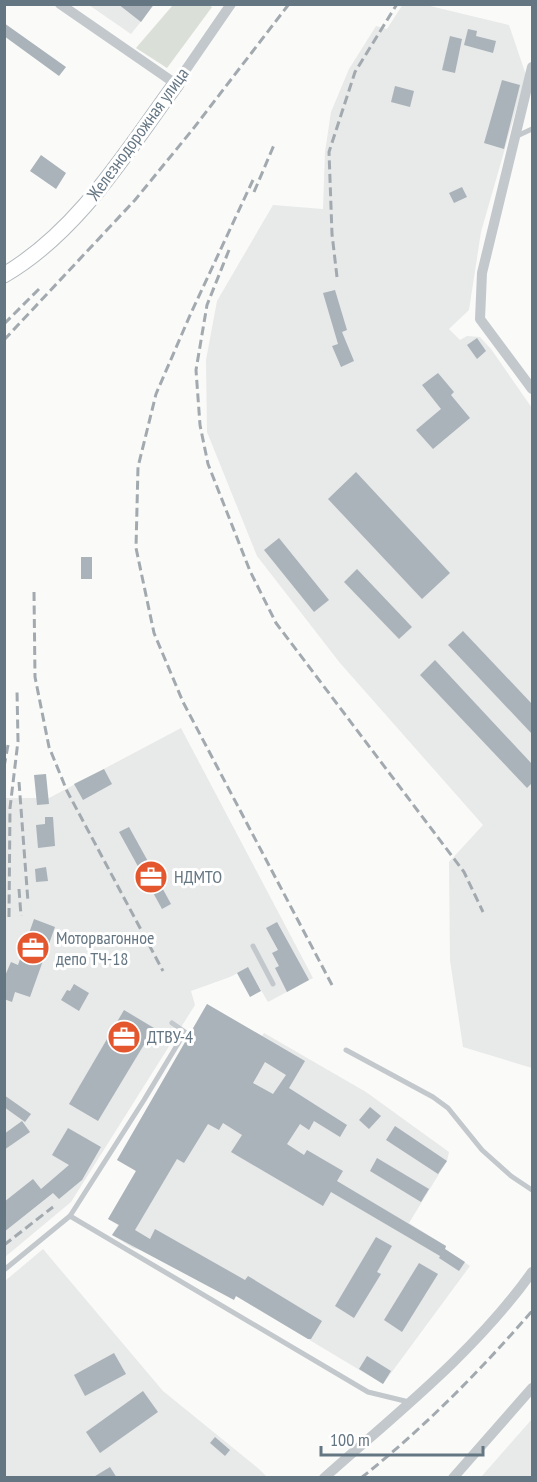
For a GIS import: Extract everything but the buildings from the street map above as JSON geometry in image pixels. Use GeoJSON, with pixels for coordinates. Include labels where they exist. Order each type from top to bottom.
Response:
{"type":"FeatureCollection","features":[{"type":"Feature","properties":{"kind":"street"},"geometry":{"type":"LineString","coordinates":[[60,4],[176,84]]}},
{"type":"Feature","properties":{"kind":"street","name":"Железнодорожная улица"},"geometry":{"type":"LineString","coordinates":[[4,274],[40,250],[95,195],[231,4]]}},
{"type":"Feature","properties":{"kind":"street"},"geometry":{"type":"LineString","coordinates":[[532,68],[482,273],[480,318],[532,389]]}},
{"type":"Feature","properties":{"kind":"street"},"geometry":{"type":"LineString","coordinates":[[324,1478],[469,1349],[516,1295],[532,1272]]}},
{"type":"Feature","properties":{"kind":"street"},"geometry":{"type":"LineString","coordinates":[[453,1478],[532,1388]]}},
{"type":"Feature","properties":{"kind":"lane"},"geometry":{"type":"LineString","coordinates":[[515,137],[532,129]]}},
{"type":"Feature","properties":{"kind":"lane"},"geometry":{"type":"LineString","coordinates":[[253,946],[273,984]]}},
{"type":"Feature","properties":{"kind":"lane"},"geometry":{"type":"LineString","coordinates":[[4,1270],[70,1216],[185,1032],[172,1023]]}},
{"type":"Feature","properties":{"kind":"lane"},"geometry":{"type":"LineString","coordinates":[[346,1050],[433,1097],[448,1108],[482,1150],[511,1176],[532,1190]]}},
{"type":"Feature","properties":{"kind":"lane"},"geometry":{"type":"LineString","coordinates":[[70,1216],[368,1392],[409,1402]]}},
{"type":"Feature","properties":{"kind":"shaded area"},"geometry":{"type":"Polygon","coordinates":[[[403,4],[426,5],[509,25],[526,75],[481,232],[469,310],[449,329],[460,340],[467,336],[480,337],[532,408],[532,1068],[463,1047],[450,960],[449,862],[483,825],[340,663],[257,556],[207,432],[206,360],[217,301],[273,205],[323,209],[325,152],[331,112],[349,69],[376,26],[387,29],[403,4]]]}},
{"type":"Feature","properties":{"kind":"shaded area"},"geometry":{"type":"Polygon","coordinates":[[[89,5],[154,5],[131,34],[89,5]]]}},
{"type":"Feature","properties":{"kind":"shaded area"},"geometry":{"type":"Polygon","coordinates":[[[173,5],[212,7],[167,68],[136,48],[173,5]]]}},
{"type":"Feature","properties":{"kind":"shaded area"},"geometry":{"type":"Polygon","coordinates":[[[181,728],[313,978],[268,1002],[248,968],[191,991],[195,1005],[71,1202],[5,1257],[5,798],[49,798],[181,728]]]}},
{"type":"Feature","properties":{"kind":"shaded area"},"geometry":{"type":"Polygon","coordinates":[[[207,1004],[262,1036],[264,1033],[366,1092],[449,1152],[447,1161],[409,1223],[446,1246],[445,1249],[470,1266],[383,1384],[236,1296],[144,1251],[133,1248],[112,1235],[118,1225],[108,1219],[136,1171],[117,1160],[207,1004]]]}},
{"type":"Feature","properties":{"kind":"shaded area"},"geometry":{"type":"Polygon","coordinates":[[[43,1249],[163,1391],[267,1477],[5,1478],[5,1281],[43,1249]]]}},
{"type":"Feature","properties":{"kind":"shaded area"},"geometry":{"type":"Polygon","coordinates":[[[532,1419],[532,1477],[481,1477],[532,1419]]]}},
{"type":"Feature","properties":{"kind":"railway"},"geometry":{"type":"LineString","coordinates":[[4,340],[135,200],[289,4]]}},
{"type":"Feature","properties":{"kind":"railway"},"geometry":{"type":"LineString","coordinates":[[337,277],[332,234],[329,152],[355,72],[397,4]]}},
{"type":"Feature","properties":{"kind":"railway"},"geometry":{"type":"LineString","coordinates":[[254,192],[274,145]]}},
{"type":"Feature","properties":{"kind":"railway"},"geometry":{"type":"LineString","coordinates":[[253,180],[156,394],[138,467],[136,548],[154,633],[183,702],[332,985]]}},
{"type":"Feature","properties":{"kind":"railway"},"geometry":{"type":"LineString","coordinates":[[229,250],[207,305],[196,370],[200,425],[208,464],[250,571],[276,623],[464,872],[483,912]]}},
{"type":"Feature","properties":{"kind":"railway"},"geometry":{"type":"LineString","coordinates":[[4,324],[41,287]]}},
{"type":"Feature","properties":{"kind":"railway"},"geometry":{"type":"LineString","coordinates":[[34,592],[35,677],[49,747],[67,791],[163,971]]}},
{"type":"Feature","properties":{"kind":"railway"},"geometry":{"type":"LineString","coordinates":[[9,917],[10,808],[18,741],[17,690]]}},
{"type":"Feature","properties":{"kind":"railway"},"geometry":{"type":"LineString","coordinates":[[4,767],[8,745]]}},
{"type":"Feature","properties":{"kind":"railway"},"geometry":{"type":"LineString","coordinates":[[19,782],[28,902]]}},
{"type":"Feature","properties":{"kind":"railway"},"geometry":{"type":"LineString","coordinates":[[19,889],[21,916]]}},
{"type":"Feature","properties":{"kind":"railway"},"geometry":{"type":"LineString","coordinates":[[4,1245],[53,1207]]}},
{"type":"Feature","properties":{"kind":"railway"},"geometry":{"type":"LineString","coordinates":[[361,1478],[451,1398],[532,1311]]}},
{"type":"Feature","properties":{"kind":"place","name":"НДМТО"},"geometry":{"type":"Point","coordinates":[151,877]}},
{"type":"Feature","properties":{"kind":"place","name":"Моторвагонное депо ТЧ-18"},"geometry":{"type":"Point","coordinates":[33,948]}},
{"type":"Feature","properties":{"kind":"place","name":"ДТВУ-4"},"geometry":{"type":"Point","coordinates":[124,1037]}}]}
